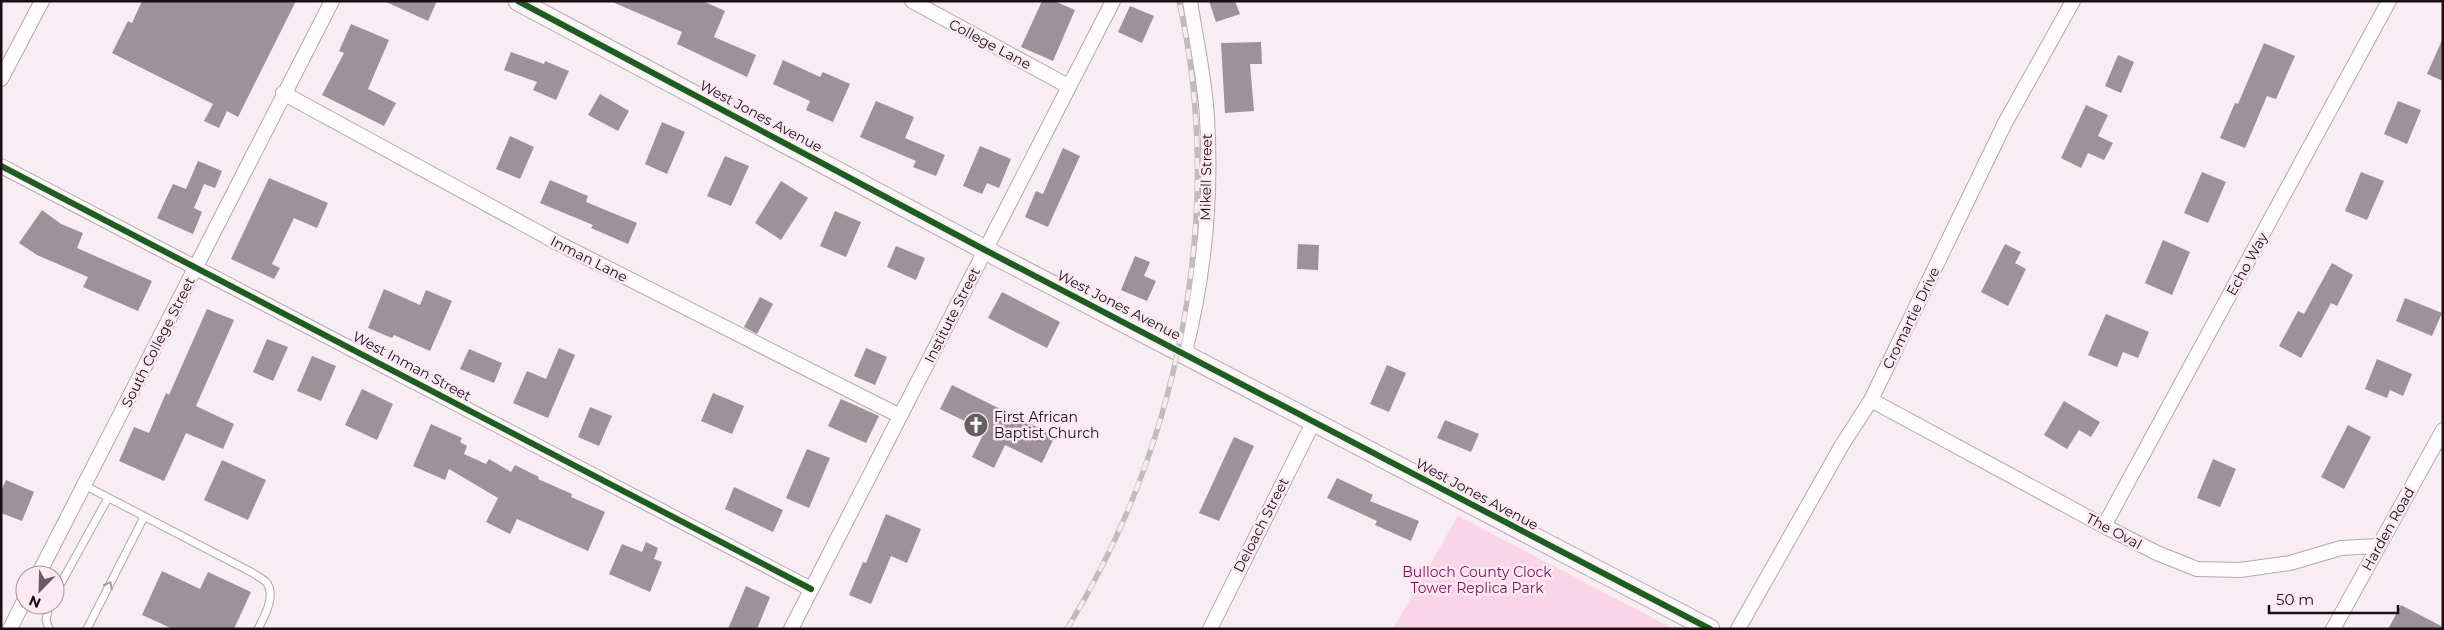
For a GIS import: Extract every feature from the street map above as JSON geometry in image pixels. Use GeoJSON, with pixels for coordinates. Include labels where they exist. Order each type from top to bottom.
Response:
{"type":"FeatureCollection","features":[{"type":"Feature","properties":{"kind":"street"},"geometry":{"type":"LineString","coordinates":[[1,79],[42,1]]}},
{"type":"Feature","properties":{"kind":"street","name":"South College Street"},"geometry":{"type":"LineString","coordinates":[[43,565],[196,268],[283,93],[332,1]]}},
{"type":"Feature","properties":{"kind":"street","name":"West Jones Avenue"},"geometry":{"type":"LineString","coordinates":[[518,1],[985,250],[1185,352],[1313,423],[1710,629]]}},
{"type":"Feature","properties":{"kind":"street","name":"College Lane"},"geometry":{"type":"LineString","coordinates":[[912,1],[1068,86]]}},
{"type":"Feature","properties":{"kind":"street","name":"Institute Street"},"geometry":{"type":"LineString","coordinates":[[791,629],[1113,1]]}},
{"type":"Feature","properties":{"kind":"street","name":"Mikell Street"},"geometry":{"type":"LineString","coordinates":[[1185,352],[1202,272],[1207,213],[1207,117],[1190,1]]}},
{"type":"Feature","properties":{"kind":"street","name":"Cromartie Drive"},"geometry":{"type":"LineString","coordinates":[[1738,629],[1842,445],[1871,400],[2005,123],[2073,1]]}},
{"type":"Feature","properties":{"kind":"street","name":"Echo Way"},"geometry":{"type":"LineString","coordinates":[[2104,526],[2389,1]]}},
{"type":"Feature","properties":{"kind":"street","name":"Inman Lane"},"geometry":{"type":"LineString","coordinates":[[283,93],[558,243],[900,416]]}},
{"type":"Feature","properties":{"kind":"street","name":"West Inman Street"},"geometry":{"type":"LineString","coordinates":[[1,166],[811,589]]}},
{"type":"Feature","properties":{"kind":"street","name":"The Oval"},"geometry":{"type":"LineString","coordinates":[[1871,400],[2104,526],[2157,553],[2197,569],[2240,570],[2290,563],[2341,548],[2378,546]]}},
{"type":"Feature","properties":{"kind":"street","name":"Deloach Street"},"geometry":{"type":"LineString","coordinates":[[1210,629],[1313,423]]}},
{"type":"Feature","properties":{"kind":"street","name":"Harden Road"},"geometry":{"type":"LineString","coordinates":[[2333,629],[2443,430]]}},
{"type":"Feature","properties":{"kind":"street"},"geometry":{"type":"LineString","coordinates":[[10,629],[17,615]]}},
{"type":"Feature","properties":{"kind":"lane"},"geometry":{"type":"LineString","coordinates":[[84,485],[253,573],[266,583],[270,590],[270,602],[258,629]]}},
{"type":"Feature","properties":{"kind":"lane"},"geometry":{"type":"LineString","coordinates":[[65,576],[108,498]]}},
{"type":"Feature","properties":{"kind":"lane"},"geometry":{"type":"LineString","coordinates":[[87,629],[144,517]]}},
{"type":"Feature","properties":{"kind":"lane"},"geometry":{"type":"LineString","coordinates":[[47,615],[46,620],[49,629]]}},
{"type":"Feature","properties":{"kind":"green space","name":"Bulloch County Clock Tower Replica Park"},"geometry":{"type":"Polygon","coordinates":[[[1458,516],[1674,629],[1393,629],[1458,516]]]}},
{"type":"Feature","properties":{"kind":"building"},"geometry":{"type":"Polygon","coordinates":[[[142,1],[296,1],[238,117],[227,111],[219,128],[204,121],[213,104],[112,53],[128,21],[132,23],[142,1]]]}},
{"type":"Feature","properties":{"kind":"building"},"geometry":{"type":"Polygon","coordinates":[[[384,1],[437,1],[428,21],[384,1]]]}},
{"type":"Feature","properties":{"kind":"building"},"geometry":{"type":"Polygon","coordinates":[[[610,1],[703,1],[725,11],[714,37],[756,55],[747,77],[677,44],[682,32],[610,1]]]}},
{"type":"Feature","properties":{"kind":"building"},"geometry":{"type":"Polygon","coordinates":[[[1042,1],[1054,1],[1075,10],[1053,61],[1021,47],[1042,1]]]}},
{"type":"Feature","properties":{"kind":"building"},"geometry":{"type":"Polygon","coordinates":[[[1209,1],[1235,1],[1240,14],[1216,22],[1209,1]]]}},
{"type":"Feature","properties":{"kind":"building"},"geometry":{"type":"Polygon","coordinates":[[[1130,6],[1154,16],[1142,43],[1118,32],[1130,6]]]}},
{"type":"Feature","properties":{"kind":"building"},"geometry":{"type":"Polygon","coordinates":[[[351,24],[389,40],[368,89],[396,103],[384,126],[322,95],[344,53],[339,51],[351,24]]]}},
{"type":"Feature","properties":{"kind":"building"},"geometry":{"type":"Polygon","coordinates":[[[2443,38],[2443,81],[2427,74],[2443,38]]]}},
{"type":"Feature","properties":{"kind":"building"},"geometry":{"type":"Polygon","coordinates":[[[1261,42],[1262,64],[1250,64],[1254,111],[1225,113],[1221,43],[1261,42]]]}},
{"type":"Feature","properties":{"kind":"building"},"geometry":{"type":"Polygon","coordinates":[[[2264,43],[2295,56],[2276,99],[2267,96],[2245,148],[2220,138],[2235,103],[2238,104],[2264,43]]]}},
{"type":"Feature","properties":{"kind":"building"},"geometry":{"type":"Polygon","coordinates":[[[511,52],[544,64],[545,61],[569,71],[556,100],[533,90],[537,82],[504,70],[511,52]]]}},
{"type":"Feature","properties":{"kind":"building"},"geometry":{"type":"Polygon","coordinates":[[[2118,55],[2134,62],[2121,93],[2105,86],[2118,55]]]}},
{"type":"Feature","properties":{"kind":"building"},"geometry":{"type":"Polygon","coordinates":[[[783,60],[820,77],[823,72],[850,84],[833,122],[806,110],[810,101],[773,84],[783,60]]]}},
{"type":"Feature","properties":{"kind":"building"},"geometry":{"type":"Polygon","coordinates":[[[600,94],[629,111],[618,131],[588,115],[600,94]]]}},
{"type":"Feature","properties":{"kind":"building"},"geometry":{"type":"Polygon","coordinates":[[[876,101],[914,117],[905,138],[945,155],[936,176],[913,167],[916,161],[860,137],[876,101]]]}},
{"type":"Feature","properties":{"kind":"building"},"geometry":{"type":"Polygon","coordinates":[[[2398,101],[2421,110],[2407,144],[2384,134],[2398,101]]]}},
{"type":"Feature","properties":{"kind":"building"},"geometry":{"type":"Polygon","coordinates":[[[2086,105],[2108,115],[2098,136],[2113,143],[2104,160],[2088,153],[2081,168],[2061,158],[2086,105]]]}},
{"type":"Feature","properties":{"kind":"building"},"geometry":{"type":"Polygon","coordinates":[[[662,122],[685,132],[667,174],[645,164],[662,122]]]}},
{"type":"Feature","properties":{"kind":"building"},"geometry":{"type":"Polygon","coordinates":[[[510,136],[534,147],[520,179],[496,169],[510,136]]]}},
{"type":"Feature","properties":{"kind":"building"},"geometry":{"type":"Polygon","coordinates":[[[980,146],[1011,159],[999,188],[987,183],[982,194],[963,186],[980,146]]]}},
{"type":"Feature","properties":{"kind":"building"},"geometry":{"type":"Polygon","coordinates":[[[1063,148],[1080,156],[1048,227],[1025,217],[1036,191],[1043,194],[1063,148]]]}},
{"type":"Feature","properties":{"kind":"building"},"geometry":{"type":"Polygon","coordinates":[[[725,156],[749,166],[731,206],[707,196],[725,156]]]}},
{"type":"Feature","properties":{"kind":"building"},"geometry":{"type":"Polygon","coordinates":[[[198,161],[222,171],[215,188],[204,184],[194,208],[202,212],[193,234],[157,218],[173,184],[186,189],[198,161]]]}},
{"type":"Feature","properties":{"kind":"building"},"geometry":{"type":"Polygon","coordinates":[[[2202,172],[2226,182],[2208,223],[2184,213],[2202,172]]]}},
{"type":"Feature","properties":{"kind":"building"},"geometry":{"type":"Polygon","coordinates":[[[2361,172],[2384,181],[2367,220],[2345,211],[2361,172]]]}},
{"type":"Feature","properties":{"kind":"building"},"geometry":{"type":"Polygon","coordinates":[[[269,178],[328,203],[317,228],[294,218],[272,264],[280,268],[274,279],[231,259],[269,178]]]}},
{"type":"Feature","properties":{"kind":"building"},"geometry":{"type":"Polygon","coordinates":[[[550,180],[588,196],[586,202],[637,223],[628,244],[591,228],[593,225],[540,203],[550,180]]]}},
{"type":"Feature","properties":{"kind":"building"},"geometry":{"type":"Polygon","coordinates":[[[781,181],[808,198],[781,240],[755,223],[781,181]]]}},
{"type":"Feature","properties":{"kind":"building"},"geometry":{"type":"Polygon","coordinates":[[[42,210],[61,224],[83,233],[77,248],[152,281],[138,311],[83,287],[88,277],[37,255],[19,243],[42,210]]]}},
{"type":"Feature","properties":{"kind":"building"},"geometry":{"type":"Polygon","coordinates":[[[835,211],[861,222],[846,257],[820,246],[835,211]]]}},
{"type":"Feature","properties":{"kind":"building"},"geometry":{"type":"Polygon","coordinates":[[[2163,240],[2190,252],[2172,295],[2145,283],[2163,240]]]}},
{"type":"Feature","properties":{"kind":"building"},"geometry":{"type":"Polygon","coordinates":[[[1298,244],[1319,245],[1318,270],[1297,269],[1298,244]]]}},
{"type":"Feature","properties":{"kind":"building"},"geometry":{"type":"Polygon","coordinates":[[[2005,244],[2021,252],[2015,263],[2026,269],[2008,306],[1981,292],[2005,244]]]}},
{"type":"Feature","properties":{"kind":"building"},"geometry":{"type":"Polygon","coordinates":[[[896,246],[925,258],[916,280],[887,267],[896,246]]]}},
{"type":"Feature","properties":{"kind":"building"},"geometry":{"type":"Polygon","coordinates":[[[1135,256],[1150,262],[1144,276],[1156,281],[1147,301],[1121,290],[1135,256]]]}},
{"type":"Feature","properties":{"kind":"building"},"geometry":{"type":"Polygon","coordinates":[[[2332,263],[2353,275],[2337,306],[2331,303],[2301,358],[2279,346],[2298,311],[2304,314],[2332,263]]]}},
{"type":"Feature","properties":{"kind":"building"},"geometry":{"type":"Polygon","coordinates":[[[384,289],[420,305],[426,290],[452,301],[430,351],[394,335],[392,338],[368,328],[384,289]]]}},
{"type":"Feature","properties":{"kind":"building"},"geometry":{"type":"Polygon","coordinates":[[[1002,292],[1060,322],[1047,348],[988,318],[1002,292]]]}},
{"type":"Feature","properties":{"kind":"building"},"geometry":{"type":"Polygon","coordinates":[[[760,297],[773,304],[757,334],[744,327],[760,297]]]}},
{"type":"Feature","properties":{"kind":"building"},"geometry":{"type":"Polygon","coordinates":[[[2405,298],[2442,313],[2432,336],[2396,321],[2405,298]]]}},
{"type":"Feature","properties":{"kind":"building"},"geometry":{"type":"Polygon","coordinates":[[[207,309],[234,320],[196,406],[234,424],[223,449],[186,433],[164,481],[119,461],[134,427],[149,433],[166,393],[169,395],[207,309]]]}},
{"type":"Feature","properties":{"kind":"building"},"geometry":{"type":"Polygon","coordinates":[[[2106,314],[2149,332],[2138,358],[2123,352],[2117,367],[2088,355],[2106,314]]]}},
{"type":"Feature","properties":{"kind":"building"},"geometry":{"type":"Polygon","coordinates":[[[267,339],[288,347],[273,381],[253,372],[267,339]]]}},
{"type":"Feature","properties":{"kind":"building"},"geometry":{"type":"Polygon","coordinates":[[[559,348],[575,355],[548,418],[513,403],[527,371],[546,379],[559,348]]]}},
{"type":"Feature","properties":{"kind":"building"},"geometry":{"type":"Polygon","coordinates":[[[866,348],[887,357],[875,385],[854,376],[866,348]]]}},
{"type":"Feature","properties":{"kind":"building"},"geometry":{"type":"Polygon","coordinates":[[[469,349],[502,363],[494,383],[460,369],[469,349]]]}},
{"type":"Feature","properties":{"kind":"building"},"geometry":{"type":"Polygon","coordinates":[[[312,356],[336,366],[321,401],[297,391],[312,356]]]}},
{"type":"Feature","properties":{"kind":"building"},"geometry":{"type":"Polygon","coordinates":[[[2377,359],[2412,374],[2403,396],[2390,390],[2387,398],[2365,389],[2377,359]]]}},
{"type":"Feature","properties":{"kind":"building"},"geometry":{"type":"Polygon","coordinates":[[[1387,365],[1406,373],[1389,412],[1370,404],[1387,365]]]}},
{"type":"Feature","properties":{"kind":"building"},"geometry":{"type":"Polygon","coordinates":[[[952,385],[1055,436],[1042,463],[1005,445],[994,468],[972,457],[985,431],[940,409],[952,385]]]}},
{"type":"Feature","properties":{"kind":"building"},"geometry":{"type":"Polygon","coordinates":[[[362,389],[393,404],[377,440],[345,425],[362,389]]]}},
{"type":"Feature","properties":{"kind":"building"},"geometry":{"type":"Polygon","coordinates":[[[713,393],[744,406],[732,434],[701,421],[713,393]]]}},
{"type":"Feature","properties":{"kind":"building"},"geometry":{"type":"Polygon","coordinates":[[[841,399],[879,416],[866,443],[828,426],[841,399]]]}},
{"type":"Feature","properties":{"kind":"building"},"geometry":{"type":"Polygon","coordinates":[[[2064,401],[2100,422],[2091,437],[2079,430],[2067,449],[2044,435],[2064,401]]]}},
{"type":"Feature","properties":{"kind":"building"},"geometry":{"type":"Polygon","coordinates":[[[590,407],[612,416],[599,446],[578,437],[590,407]]]}},
{"type":"Feature","properties":{"kind":"building"},"geometry":{"type":"Polygon","coordinates":[[[1445,420],[1479,434],[1471,452],[1437,438],[1445,420]]]}},
{"type":"Feature","properties":{"kind":"building"},"geometry":{"type":"Polygon","coordinates":[[[431,424],[462,438],[460,442],[467,446],[464,454],[486,464],[489,459],[511,472],[515,465],[539,477],[538,479],[572,494],[571,497],[605,512],[588,551],[517,519],[510,534],[486,522],[498,498],[449,469],[445,480],[413,466],[431,424]]]}},
{"type":"Feature","properties":{"kind":"building"},"geometry":{"type":"Polygon","coordinates":[[[2348,425],[2371,437],[2344,489],[2321,477],[2348,425]]]}},
{"type":"Feature","properties":{"kind":"building"},"geometry":{"type":"Polygon","coordinates":[[[1234,437],[1254,446],[1219,521],[1199,513],[1234,437]]]}},
{"type":"Feature","properties":{"kind":"building"},"geometry":{"type":"Polygon","coordinates":[[[807,449],[830,458],[809,508],[786,498],[807,449]]]}},
{"type":"Feature","properties":{"kind":"building"},"geometry":{"type":"Polygon","coordinates":[[[2213,459],[2236,469],[2220,507],[2197,498],[2213,459]]]}},
{"type":"Feature","properties":{"kind":"building"},"geometry":{"type":"Polygon","coordinates":[[[222,460],[266,480],[248,520],[204,500],[222,460]]]}},
{"type":"Feature","properties":{"kind":"building"},"geometry":{"type":"Polygon","coordinates":[[[1337,478],[1373,495],[1370,501],[1419,521],[1411,541],[1375,525],[1377,521],[1327,498],[1337,478]]]}},
{"type":"Feature","properties":{"kind":"building"},"geometry":{"type":"Polygon","coordinates":[[[6,480],[34,492],[22,521],[1,513],[1,491],[6,480]]]}},
{"type":"Feature","properties":{"kind":"building"},"geometry":{"type":"Polygon","coordinates":[[[734,487],[783,510],[773,532],[725,509],[734,487]]]}},
{"type":"Feature","properties":{"kind":"building"},"geometry":{"type":"Polygon","coordinates":[[[886,514],[921,529],[907,563],[891,556],[871,604],[849,595],[863,562],[866,563],[886,514]]]}},
{"type":"Feature","properties":{"kind":"building"},"geometry":{"type":"Polygon","coordinates":[[[646,542],[658,548],[654,559],[662,562],[650,592],[609,574],[622,544],[642,552],[646,542]]]}},
{"type":"Feature","properties":{"kind":"building"},"geometry":{"type":"Polygon","coordinates":[[[162,571],[200,589],[208,572],[251,592],[234,629],[173,629],[142,615],[162,571]]]}},
{"type":"Feature","properties":{"kind":"building"},"geometry":{"type":"Polygon","coordinates":[[[746,586],[770,597],[757,629],[728,629],[746,586]]]}},
{"type":"Feature","properties":{"kind":"building"},"geometry":{"type":"Polygon","coordinates":[[[2401,605],[2443,627],[2443,629],[2388,629],[2401,605]]]}},
{"type":"Feature","properties":{"kind":"railway"},"geometry":{"type":"LineString","coordinates":[[1067,629],[1106,558],[1139,483],[1164,405],[1183,325],[1194,244],[1197,163],[1192,81],[1179,1]]}},
{"type":"Feature","properties":{"kind":"cycle path"},"geometry":{"type":"LineString","coordinates":[[518,1],[985,250],[1710,629]]}},
{"type":"Feature","properties":{"kind":"cycle path"},"geometry":{"type":"LineString","coordinates":[[1,166],[811,589]]}},
{"type":"Feature","properties":{"kind":"place","name":"First African Baptist Church"},"geometry":{"type":"Point","coordinates":[976,425]}}]}
